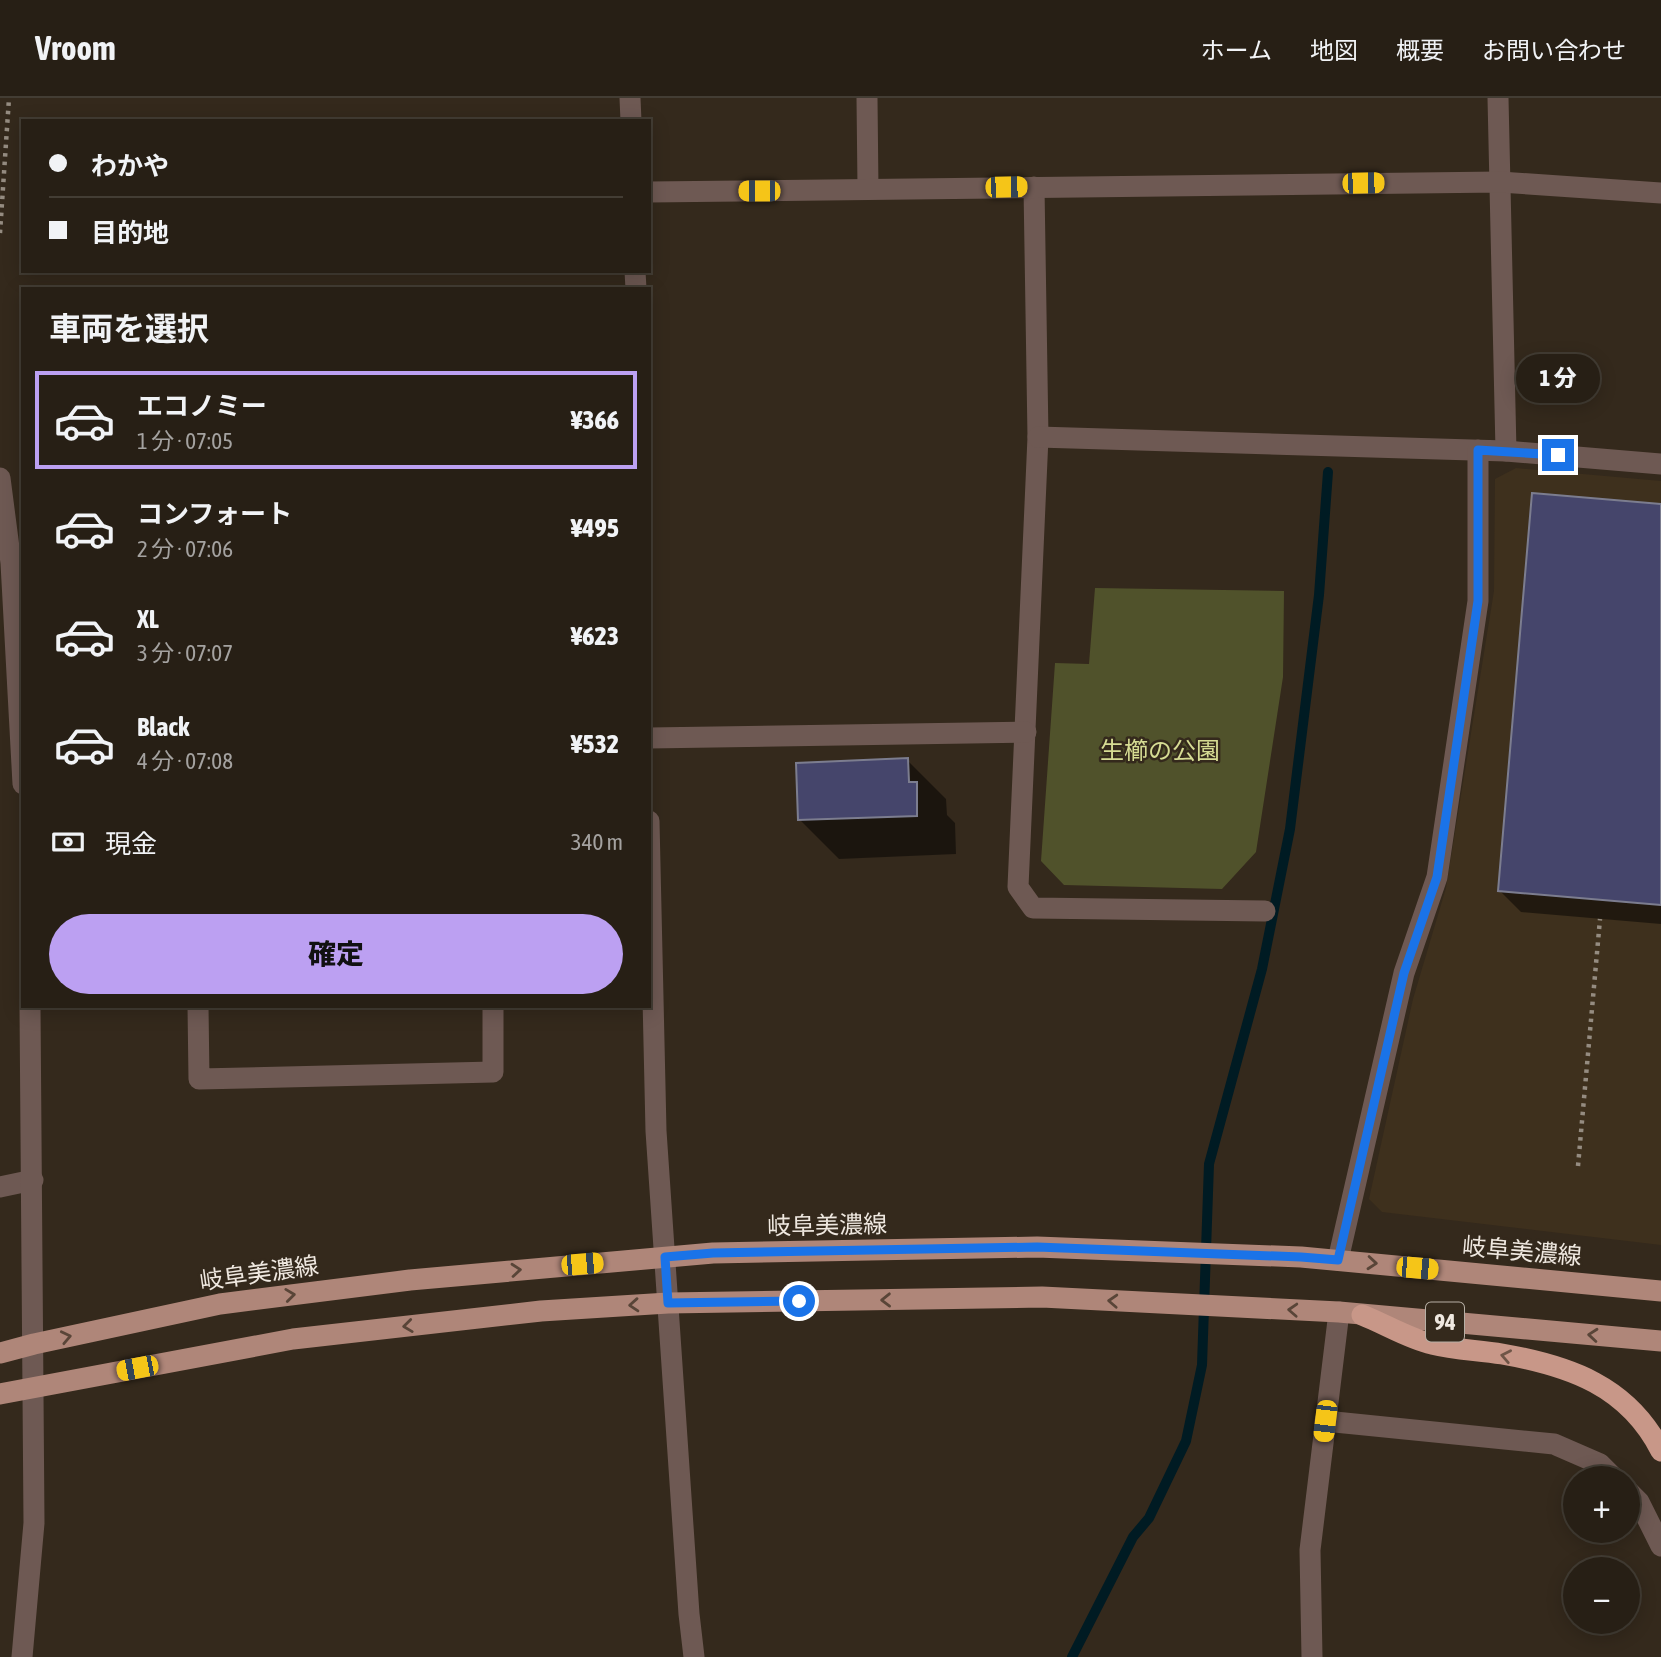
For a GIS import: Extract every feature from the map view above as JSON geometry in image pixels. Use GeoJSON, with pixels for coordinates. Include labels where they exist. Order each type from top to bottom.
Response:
{"type":"FeatureCollection","features":[{"type":"Feature","properties":{"kind":"highway"},"geometry":{"type":"LineString","coordinates":[[1362,1315],[1430,1344],[1504,1355],[1574,1371],[1619,1397],[1649,1428],[1661,1451]]}},
{"type":"Feature","properties":{"kind":"main road","name":"岐阜美濃線"},"geometry":{"type":"LineString","coordinates":[[0,1353],[34,1343],[220,1304],[410,1280],[727,1253],[1037,1247],[1230,1254],[1338,1260],[1661,1291]]}},
{"type":"Feature","properties":{"kind":"main road","name":"94"},"geometry":{"type":"LineString","coordinates":[[0,1394],[293,1339],[541,1311],[668,1303],[1042,1297],[1339,1312],[1661,1341]]}},
{"type":"Feature","properties":{"kind":"street"},"geometry":{"type":"LineString","coordinates":[[630,98],[631,119]]}},
{"type":"Feature","properties":{"kind":"street"},"geometry":{"type":"LineString","coordinates":[[867,98],[868,189]]}},
{"type":"Feature","properties":{"kind":"street"},"geometry":{"type":"LineString","coordinates":[[1498,98],[1506,451]]}},
{"type":"Feature","properties":{"kind":"street"},"geometry":{"type":"LineString","coordinates":[[651,192],[1500,182],[1661,193]]}},
{"type":"Feature","properties":{"kind":"street"},"geometry":{"type":"LineString","coordinates":[[1034,187],[1038,437],[1018,887],[1033,908],[1265,911]]}},
{"type":"Feature","properties":{"kind":"street"},"geometry":{"type":"LineString","coordinates":[[1038,437],[1506,451],[1661,464]]}},
{"type":"Feature","properties":{"kind":"street"},"geometry":{"type":"LineString","coordinates":[[1338,1260],[1404,973],[1437,877],[1478,601],[1478,450]]}},
{"type":"Feature","properties":{"kind":"street"},"geometry":{"type":"LineString","coordinates":[[0,478],[10,563],[21,733]]}},
{"type":"Feature","properties":{"kind":"street"},"geometry":{"type":"LineString","coordinates":[[651,738],[1026,732]]}},
{"type":"Feature","properties":{"kind":"street"},"geometry":{"type":"LineString","coordinates":[[651,960],[656,1131],[694,1657]]}},
{"type":"Feature","properties":{"kind":"street"},"geometry":{"type":"LineString","coordinates":[[22,1657],[34,1523],[30,1008]]}},
{"type":"Feature","properties":{"kind":"street"},"geometry":{"type":"LineString","coordinates":[[198,1008],[199,1079],[493,1072],[493,1008]]}},
{"type":"Feature","properties":{"kind":"street"},"geometry":{"type":"LineString","coordinates":[[0,1187],[33,1180]]}},
{"type":"Feature","properties":{"kind":"street"},"geometry":{"type":"LineString","coordinates":[[1312,1657],[1310,1550],[1339,1312]]}},
{"type":"Feature","properties":{"kind":"street"},"geometry":{"type":"LineString","coordinates":[[1325,1421],[1553,1444],[1602,1466]]}},
{"type":"Feature","properties":{"kind":"street"},"geometry":{"type":"LineString","coordinates":[[1640,1504],[1661,1546]]}},
{"type":"Feature","properties":{"kind":"path"},"geometry":{"type":"LineString","coordinates":[[0,233],[9,98]]}},
{"type":"Feature","properties":{"kind":"path"},"geometry":{"type":"LineString","coordinates":[[1578,1166],[1600,919]]}},
{"type":"Feature","properties":{"kind":"shaded area"},"geometry":{"type":"Polygon","coordinates":[[[1516,468],[1661,481],[1661,1245],[1382,1212],[1369,1199],[1413,999],[1446,888],[1494,591],[1495,479],[1516,468]]]}},
{"type":"Feature","properties":{"kind":"green space","name":"生櫛の公園"},"geometry":{"type":"Polygon","coordinates":[[[1095,588],[1284,591],[1283,677],[1256,852],[1222,889],[1064,885],[1041,861],[1055,663],[1089,664],[1095,588]]]}},
{"type":"Feature","properties":{"kind":"building"},"geometry":{"type":"Polygon","coordinates":[[[1532,493],[1661,504],[1661,905],[1498,891],[1532,493]]]}},
{"type":"Feature","properties":{"kind":"building"},"geometry":{"type":"Polygon","coordinates":[[[908,758],[909,782],[917,782],[917,816],[798,820],[796,763],[908,758]]]}},
{"type":"Feature","properties":{"kind":"waterway"},"geometry":{"type":"LineString","coordinates":[[1072,1657],[1133,1537],[1149,1518],[1186,1441],[1202,1365],[1209,1164],[1262,969],[1290,829],[1319,595],[1328,472]]}},
{"type":"Feature","properties":{"kind":"route"},"geometry":{"type":"LineString","coordinates":[[799,1301],[668,1303],[665,1257],[713,1253],[1037,1247],[1338,1260],[1404,973],[1437,877],[1478,601],[1478,450],[1558,455]]}}]}
